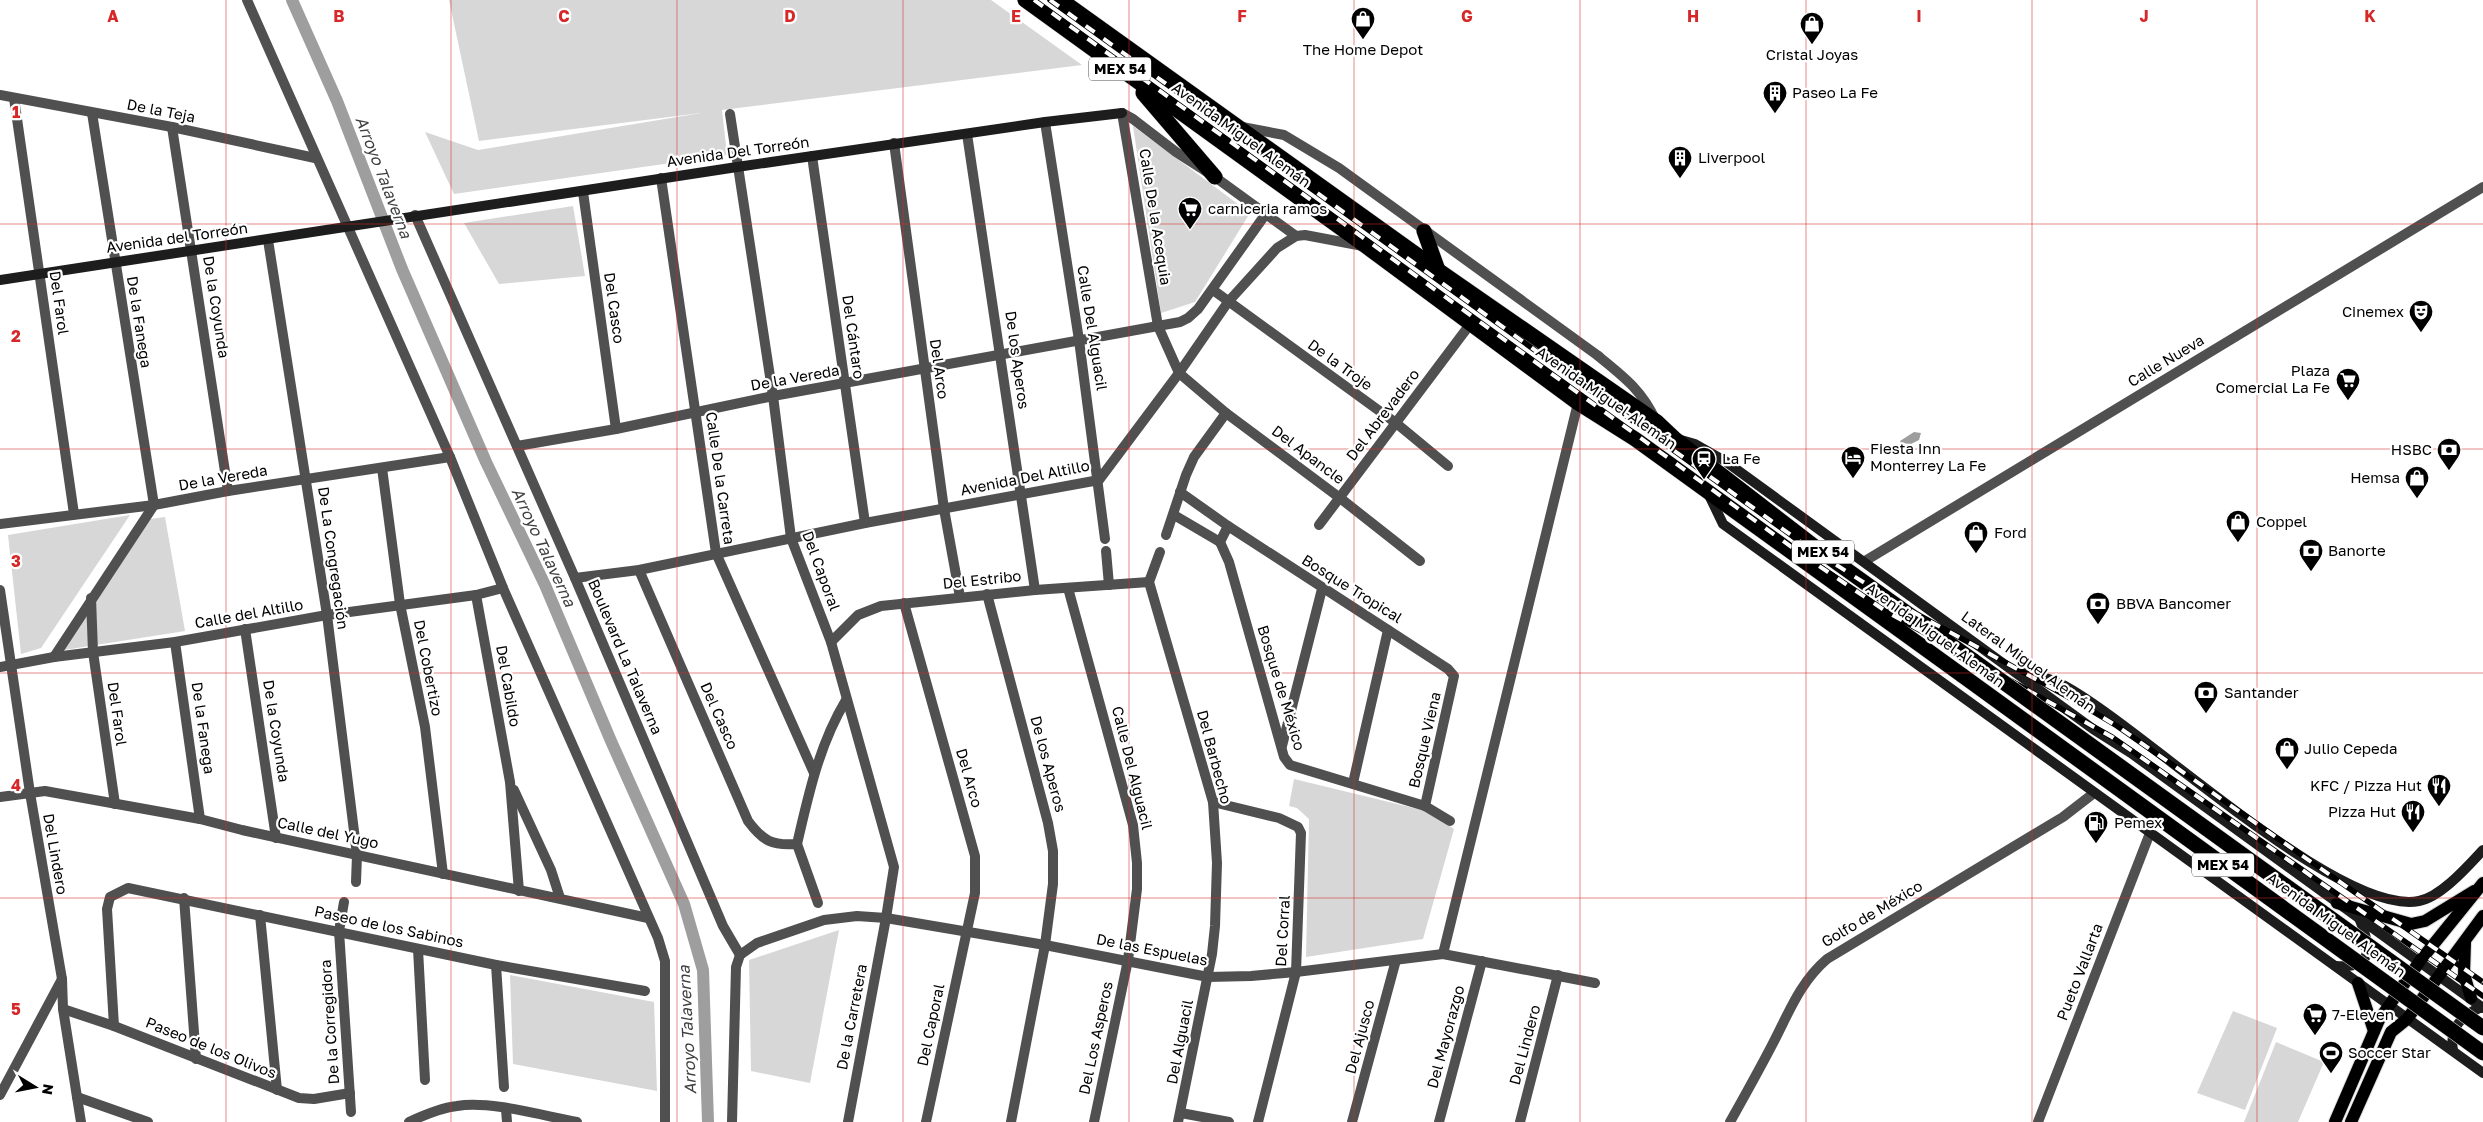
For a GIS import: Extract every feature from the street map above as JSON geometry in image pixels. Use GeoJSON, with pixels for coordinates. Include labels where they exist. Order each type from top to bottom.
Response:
{"type":"FeatureCollection","features":[{"type":"Feature","properties":{"kind":"highway","name":"Avenida Miguel Alemán"},"geometry":{"type":"LineString","coordinates":[[1025,0],[1367,247],[1578,404],[1635,439],[2483,1053]]}},
{"type":"Feature","properties":{"kind":"highway","name":"Avenida Miguel Alemán"},"geometry":{"type":"LineString","coordinates":[[1061,0],[1438,270],[1656,422],[1675,439],[1815,546],[2483,1028]]}},
{"type":"Feature","properties":{"kind":"highway"},"geometry":{"type":"LineString","coordinates":[[1128,75],[1215,177]]}},
{"type":"Feature","properties":{"kind":"highway"},"geometry":{"type":"LineString","coordinates":[[1424,230],[1438,270]]}},
{"type":"Feature","properties":{"kind":"main road"},"geometry":{"type":"LineString","coordinates":[[2337,903],[2411,924],[2425,920],[2481,886]]}},
{"type":"Feature","properties":{"kind":"main road"},"geometry":{"type":"LineString","coordinates":[[2336,1122],[2374,1031],[2389,1004],[2420,961],[2481,886]]}},
{"type":"Feature","properties":{"kind":"main road"},"geometry":{"type":"LineString","coordinates":[[2351,1122],[2391,1032],[2407,1019],[2483,916]]}},
{"type":"Feature","properties":{"kind":"main road"},"geometry":{"type":"LineString","coordinates":[[2465,940],[2464,974],[2471,998]]}},
{"type":"Feature","properties":{"kind":"main road"},"geometry":{"type":"LineString","coordinates":[[2358,983],[2374,1031]]}},
{"type":"Feature","properties":{"kind":"street"},"geometry":{"type":"LineString","coordinates":[[247,0],[315,158],[450,457],[503,588],[658,938],[665,961],[665,1122]]}},
{"type":"Feature","properties":{"kind":"street","name":"De la Teja"},"geometry":{"type":"LineString","coordinates":[[0,94],[172,127],[315,158]]}},
{"type":"Feature","properties":{"kind":"street","name":"Del Farol"},"geometry":{"type":"LineString","coordinates":[[14,98],[74,514]]}},
{"type":"Feature","properties":{"kind":"street","name":"De la Fanega"},"geometry":{"type":"LineString","coordinates":[[92,113],[114,262],[154,505]]}},
{"type":"Feature","properties":{"kind":"street","name":"Del Caporal"},"geometry":{"type":"LineString","coordinates":[[730,114],[773,396],[791,538],[831,642],[846,700],[892,854],[893,877],[886,918]]}},
{"type":"Feature","properties":{"kind":"street"},"geometry":{"type":"LineString","coordinates":[[1122,114],[1133,119],[1176,152],[1215,177],[1296,236],[1367,247]]}},
{"type":"Feature","properties":{"kind":"street","name":"Avenida Del Torreón"},"geometry":{"type":"LineString","coordinates":[[358,224],[583,192],[737,166],[1045,122],[1122,114]]}},
{"type":"Feature","properties":{"kind":"street","name":"Calle De la Acequia"},"geometry":{"type":"LineString","coordinates":[[1122,114],[1158,326],[1179,373]]}},
{"type":"Feature","properties":{"kind":"street","name":"Calle Del Alguacil"},"geometry":{"type":"LineString","coordinates":[[1045,122],[1079,340],[1099,480],[1105,539]]}},
{"type":"Feature","properties":{"kind":"street"},"geometry":{"type":"LineString","coordinates":[[1235,126],[1284,135],[1339,168],[1597,355],[1633,385],[1647,402],[1656,422]]}},
{"type":"Feature","properties":{"kind":"street","name":"De la Coyunda"},"geometry":{"type":"LineString","coordinates":[[172,127],[228,491]]}},
{"type":"Feature","properties":{"kind":"street","name":"De los Aperos"},"geometry":{"type":"LineString","coordinates":[[967,134],[1001,354],[1034,590]]}},
{"type":"Feature","properties":{"kind":"street","name":"Del Arco"},"geometry":{"type":"LineString","coordinates":[[894,144],[944,509],[960,597]]}},
{"type":"Feature","properties":{"kind":"street","name":"Del Cántaro"},"geometry":{"type":"LineString","coordinates":[[812,156],[865,523]]}},
{"type":"Feature","properties":{"kind":"street","name":"Calle De la Carreta"},"geometry":{"type":"LineString","coordinates":[[661,178],[716,553],[814,773]]}},
{"type":"Feature","properties":{"kind":"street","name":"Calle Nueva"},"geometry":{"type":"LineString","coordinates":[[1865,561],[2483,187]]}},
{"type":"Feature","properties":{"kind":"street","name":"Del Casco"},"geometry":{"type":"LineString","coordinates":[[583,192],[616,429]]}},
{"type":"Feature","properties":{"kind":"street","name":"Boulevard La Talaverna"},"geometry":{"type":"LineString","coordinates":[[415,215],[575,578],[723,926],[740,954]]}},
{"type":"Feature","properties":{"kind":"street","name":"De la Vereda"},"geometry":{"type":"LineString","coordinates":[[517,446],[616,429],[773,396],[1158,326],[1188,318],[1213,290],[1265,215]]}},
{"type":"Feature","properties":{"kind":"street","name":"Avenida del Torreón"},"geometry":{"type":"LineString","coordinates":[[0,280],[268,240],[358,224]]}},
{"type":"Feature","properties":{"kind":"street","name":"Avenida Del Altillo"},"geometry":{"type":"LineString","coordinates":[[575,578],[639,570],[865,523],[1099,480],[1179,373],[1228,302],[1277,248],[1296,236]]}},
{"type":"Feature","properties":{"kind":"street","name":"De La Congregación"},"geometry":{"type":"LineString","coordinates":[[268,240],[327,616],[356,855],[356,882]]}},
{"type":"Feature","properties":{"kind":"street","name":"De la Troje"},"geometry":{"type":"LineString","coordinates":[[1213,290],[1396,423],[1448,466]]}},
{"type":"Feature","properties":{"kind":"street","name":"Del Abrevadero"},"geometry":{"type":"LineString","coordinates":[[1319,525],[1471,323]]}},
{"type":"Feature","properties":{"kind":"street","name":"Del Apancle"},"geometry":{"type":"LineString","coordinates":[[1179,373],[1226,413],[1340,498],[1420,561]]}},
{"type":"Feature","properties":{"kind":"street"},"geometry":{"type":"LineString","coordinates":[[1443,954],[1578,404]]}},
{"type":"Feature","properties":{"kind":"street"},"geometry":{"type":"LineString","coordinates":[[1166,535],[1194,457],[1226,413]]}},
{"type":"Feature","properties":{"kind":"street","name":"Lateral Miguel Alemán"},"geometry":{"type":"LineString","coordinates":[[1675,439],[1695,444],[1725,461],[2094,729],[2131,752],[2483,1007]]}},
{"type":"Feature","properties":{"kind":"street","name":"De la Vereda"},"geometry":{"type":"LineString","coordinates":[[0,524],[154,505],[228,491],[450,457]]}},
{"type":"Feature","properties":{"kind":"street","name":"Del Cobertizo"},"geometry":{"type":"LineString","coordinates":[[382,468],[400,604],[424,727],[443,874]]}},
{"type":"Feature","properties":{"kind":"street","name":"Bosque Tropical"},"geometry":{"type":"LineString","coordinates":[[1180,492],[1228,526],[1448,669],[1454,676],[1454,681]]}},
{"type":"Feature","properties":{"kind":"street"},"geometry":{"type":"LineString","coordinates":[[1708,492],[1723,524],[2483,1073]]}},
{"type":"Feature","properties":{"kind":"street"},"geometry":{"type":"LineString","coordinates":[[54,657],[91,598],[154,505]]}},
{"type":"Feature","properties":{"kind":"street"},"geometry":{"type":"LineString","coordinates":[[1174,515],[1220,542],[1228,526]]}},
{"type":"Feature","properties":{"kind":"street","name":"Bosque de México"},"geometry":{"type":"LineString","coordinates":[[1220,542],[1229,562],[1281,747],[1290,765],[1298,769],[1353,783],[1425,806],[1450,820]]}},
{"type":"Feature","properties":{"kind":"street"},"geometry":{"type":"LineString","coordinates":[[1106,551],[1109,585]]}},
{"type":"Feature","properties":{"kind":"street"},"geometry":{"type":"LineString","coordinates":[[1149,582],[1160,552]]}},
{"type":"Feature","properties":{"kind":"street","name":"Del Casco"},"geometry":{"type":"LineString","coordinates":[[639,570],[748,820],[764,838],[774,843],[797,844]]}},
{"type":"Feature","properties":{"kind":"street","name":"Del Estribo"},"geometry":{"type":"LineString","coordinates":[[831,642],[858,615],[881,606],[987,594],[1149,582]]}},
{"type":"Feature","properties":{"kind":"street","name":"Del Barbecho"},"geometry":{"type":"LineString","coordinates":[[1149,582],[1213,802],[1217,881],[1215,926],[1208,977]]}},
{"type":"Feature","properties":{"kind":"street","name":"Calle del Altillo"},"geometry":{"type":"LineString","coordinates":[[5,666],[54,657],[175,642],[400,604],[476,595],[503,588]]}},
{"type":"Feature","properties":{"kind":"street","name":"Calle Del Alguacil"},"geometry":{"type":"LineString","coordinates":[[1068,588],[1133,825],[1137,880],[1128,960]]}},
{"type":"Feature","properties":{"kind":"street"},"geometry":{"type":"LineString","coordinates":[[1281,747],[1322,588]]}},
{"type":"Feature","properties":{"kind":"street","name":"Del Lindero"},"geometry":{"type":"LineString","coordinates":[[0,590],[5,666],[30,793],[62,979],[63,1009],[81,1122]]}},
{"type":"Feature","properties":{"kind":"street","name":"De los Aperos"},"geometry":{"type":"LineString","coordinates":[[987,594],[1048,823],[1053,851],[1054,884],[1045,945]]}},
{"type":"Feature","properties":{"kind":"street","name":"Del Cabildo"},"geometry":{"type":"LineString","coordinates":[[476,595],[510,782],[519,891]]}},
{"type":"Feature","properties":{"kind":"street","name":"Del Farol"},"geometry":{"type":"LineString","coordinates":[[91,598],[93,652],[114,804]]}},
{"type":"Feature","properties":{"kind":"street","name":"Del Arco"},"geometry":{"type":"LineString","coordinates":[[904,603],[975,856],[975,893],[966,933]]}},
{"type":"Feature","properties":{"kind":"street","name":"De la Coyunda"},"geometry":{"type":"LineString","coordinates":[[245,630],[276,838]]}},
{"type":"Feature","properties":{"kind":"street"},"geometry":{"type":"LineString","coordinates":[[1353,783],[1388,630]]}},
{"type":"Feature","properties":{"kind":"street","name":"De la Fanega"},"geometry":{"type":"LineString","coordinates":[[175,642],[200,819]]}},
{"type":"Feature","properties":{"kind":"street"},"geometry":{"type":"LineString","coordinates":[[2015,671],[2040,676],[2064,685],[2126,727],[2151,748],[2308,861],[2356,889],[2400,902],[2420,901],[2444,888],[2483,850]]}},
{"type":"Feature","properties":{"kind":"street","name":"Bosque Viena"},"geometry":{"type":"LineString","coordinates":[[1425,806],[1454,681]]}},
{"type":"Feature","properties":{"kind":"street"},"geometry":{"type":"LineString","coordinates":[[818,903],[797,844],[814,773],[831,726],[846,700]]}},
{"type":"Feature","properties":{"kind":"street","name":"Del Cabildo"},"geometry":{"type":"LineString","coordinates":[[510,782],[551,870],[560,898]]}},
{"type":"Feature","properties":{"kind":"street","name":"Calle del Yugo"},"geometry":{"type":"LineString","coordinates":[[0,798],[45,791],[200,819],[276,838],[648,918]]}},
{"type":"Feature","properties":{"kind":"street","name":"Golfo de México"},"geometry":{"type":"LineString","coordinates":[[1730,1122],[1771,1048],[1802,985],[1811,972],[1826,959],[2063,817],[2094,793]]}},
{"type":"Feature","properties":{"kind":"street","name":"Del Corral"},"geometry":{"type":"LineString","coordinates":[[1213,802],[1279,818],[1298,827],[1301,833],[1296,972],[1258,1122]]}},
{"type":"Feature","properties":{"kind":"street"},"geometry":{"type":"LineString","coordinates":[[2243,833],[2251,821]]}},
{"type":"Feature","properties":{"kind":"street","name":"Pueto Vallarta"},"geometry":{"type":"LineString","coordinates":[[2038,1122],[2150,833]]}},
{"type":"Feature","properties":{"kind":"street","name":"Paseo de los Sabinos"},"geometry":{"type":"LineString","coordinates":[[114,1026],[107,909],[110,897],[128,888],[184,898],[418,949],[645,991]]}},
{"type":"Feature","properties":{"kind":"street"},"geometry":{"type":"LineString","coordinates":[[184,898],[196,1059]]}},
{"type":"Feature","properties":{"kind":"street","name":"De la Corregidora"},"geometry":{"type":"LineString","coordinates":[[344,902],[339,931],[351,1112]]}},
{"type":"Feature","properties":{"kind":"street"},"geometry":{"type":"LineString","coordinates":[[260,915],[277,1090]]}},
{"type":"Feature","properties":{"kind":"street","name":"De las Espuelas"},"geometry":{"type":"LineString","coordinates":[[740,954],[757,942],[824,920],[858,916],[886,918],[1045,945],[1208,977],[1296,972],[1443,954],[1595,983]]}},
{"type":"Feature","properties":{"kind":"street","name":"De la Carretera"},"geometry":{"type":"LineString","coordinates":[[848,1122],[886,918]]}},
{"type":"Feature","properties":{"kind":"street"},"geometry":{"type":"LineString","coordinates":[[2335,966],[2357,966],[2364,961],[2368,945],[2359,918]]}},
{"type":"Feature","properties":{"kind":"street","name":"Del Caporal"},"geometry":{"type":"LineString","coordinates":[[926,1122],[966,933]]}},
{"type":"Feature","properties":{"kind":"street"},"geometry":{"type":"LineString","coordinates":[[1010,1122],[1045,945]]}},
{"type":"Feature","properties":{"kind":"street"},"geometry":{"type":"LineString","coordinates":[[418,949],[425,1080]]}},
{"type":"Feature","properties":{"kind":"street"},"geometry":{"type":"LineString","coordinates":[[732,1122],[736,966],[740,954]]}},
{"type":"Feature","properties":{"kind":"street","name":"Del Los Asperos"},"geometry":{"type":"LineString","coordinates":[[1094,1122],[1128,960]]}},
{"type":"Feature","properties":{"kind":"street","name":"Del Ajusco"},"geometry":{"type":"LineString","coordinates":[[1352,1122],[1396,960]]}},
{"type":"Feature","properties":{"kind":"street","name":"Del Mayorazgo"},"geometry":{"type":"LineString","coordinates":[[1439,1122],[1482,961]]}},
{"type":"Feature","properties":{"kind":"street"},"geometry":{"type":"LineString","coordinates":[[496,964],[504,1087]]}},
{"type":"Feature","properties":{"kind":"street","name":"Del Lindero"},"geometry":{"type":"LineString","coordinates":[[1520,1122],[1558,975]]}},
{"type":"Feature","properties":{"kind":"street","name":"Del Alguacil"},"geometry":{"type":"LineString","coordinates":[[1180,1117],[1208,977]]}},
{"type":"Feature","properties":{"kind":"street"},"geometry":{"type":"LineString","coordinates":[[0,1095],[62,979]]}},
{"type":"Feature","properties":{"kind":"street"},"geometry":{"type":"LineString","coordinates":[[2453,1050],[2451,1038],[2462,1018],[2483,1007]]}},
{"type":"Feature","properties":{"kind":"street","name":"Paseo de los Olivos"},"geometry":{"type":"LineString","coordinates":[[63,1009],[114,1026],[298,1098],[314,1099],[350,1093]]}},
{"type":"Feature","properties":{"kind":"street"},"geometry":{"type":"LineString","coordinates":[[77,1097],[148,1122]]}},
{"type":"Feature","properties":{"kind":"street"},"geometry":{"type":"LineString","coordinates":[[409,1122],[427,1118],[458,1105],[506,1109],[577,1122]]}},
{"type":"Feature","properties":{"kind":"street"},"geometry":{"type":"LineString","coordinates":[[506,1109],[507,1122]]}},
{"type":"Feature","properties":{"kind":"street"},"geometry":{"type":"LineString","coordinates":[[1180,1117],[1228,1122]]}},
{"type":"Feature","properties":{"kind":"shaded area"},"geometry":{"type":"Polygon","coordinates":[[[449,0],[991,0],[1082,65],[722,110],[727,155],[454,194],[425,132],[478,150],[701,113],[479,141],[449,0]]]}},
{"type":"Feature","properties":{"kind":"shaded area"},"geometry":{"type":"Polygon","coordinates":[[[1133,126],[1250,213],[1195,302],[1161,313],[1133,126]]]}},
{"type":"Feature","properties":{"kind":"shaded area"},"geometry":{"type":"Polygon","coordinates":[[[573,206],[585,276],[499,284],[464,223],[573,206]]]}},
{"type":"Feature","properties":{"kind":"shaded area"},"geometry":{"type":"Polygon","coordinates":[[[1914,432],[1921,433],[1919,440],[1911,444],[1901,443],[1900,441],[1914,432]]]}},
{"type":"Feature","properties":{"kind":"shaded area"},"geometry":{"type":"Polygon","coordinates":[[[130,515],[41,648],[21,654],[8,535],[130,515]]]}},
{"type":"Feature","properties":{"kind":"shaded area"},"geometry":{"type":"Polygon","coordinates":[[[165,517],[185,631],[64,650],[150,519],[165,517]]]}},
{"type":"Feature","properties":{"kind":"shaded area"},"geometry":{"type":"Polygon","coordinates":[[[1294,779],[1426,811],[1454,829],[1423,939],[1306,957],[1309,819],[1297,808],[1289,806],[1294,779]]]}},
{"type":"Feature","properties":{"kind":"shaded area"},"geometry":{"type":"Polygon","coordinates":[[[839,930],[810,1083],[751,1071],[749,960],[839,930]]]}},
{"type":"Feature","properties":{"kind":"shaded area"},"geometry":{"type":"Polygon","coordinates":[[[510,975],[654,1002],[657,1091],[513,1064],[510,975]]]}},
{"type":"Feature","properties":{"kind":"shaded area"},"geometry":{"type":"Polygon","coordinates":[[[2233,1011],[2277,1028],[2245,1110],[2197,1093],[2233,1011]]]}},
{"type":"Feature","properties":{"kind":"shaded area"},"geometry":{"type":"Polygon","coordinates":[[[2276,1042],[2324,1062],[2298,1122],[2244,1122],[2276,1042]]]}},
{"type":"Feature","properties":{"kind":"waterway","name":"Arroyo Talaverna"},"geometry":{"type":"LineString","coordinates":[[292,0],[337,101],[402,269],[486,462],[545,585],[611,741],[684,904],[703,970],[708,1122]]}},
{"type":"Feature","properties":{"kind":"railway"},"geometry":{"type":"LineString","coordinates":[[1034,0],[1797,551],[1887,612],[2112,737],[2483,996]]}},
{"type":"Feature","properties":{"kind":"railway"},"geometry":{"type":"LineString","coordinates":[[1050,0],[1802,543],[1893,601],[2072,699],[2117,726],[2483,982]]}},
{"type":"Feature","properties":{"kind":"place","name":"The Home Depot"},"geometry":{"type":"Point","coordinates":[1363,40]}},
{"type":"Feature","properties":{"kind":"place","name":"Cristal Joyas"},"geometry":{"type":"Point","coordinates":[1812,45]}},
{"type":"Feature","properties":{"kind":"place","name":"Paseo La Fe"},"geometry":{"type":"Point","coordinates":[1775,114]}},
{"type":"Feature","properties":{"kind":"place","name":"Liverpool"},"geometry":{"type":"Point","coordinates":[1680,179]}},
{"type":"Feature","properties":{"kind":"place","name":"carniceria ramos"},"geometry":{"type":"Point","coordinates":[1190,230]}},
{"type":"Feature","properties":{"kind":"place","name":"Cinemex"},"geometry":{"type":"Point","coordinates":[2421,333]}},
{"type":"Feature","properties":{"kind":"place","name":"Plaza Comercial La Fe"},"geometry":{"type":"Point","coordinates":[2348,401]}},
{"type":"Feature","properties":{"kind":"place","name":"HSBC"},"geometry":{"type":"Point","coordinates":[2449,471]}},
{"type":"Feature","properties":{"kind":"place","name":"Fiesta Inn Monterrey La Fe"},"geometry":{"type":"Point","coordinates":[1853,479]}},
{"type":"Feature","properties":{"kind":"place","name":"La Fe"},"geometry":{"type":"Point","coordinates":[1704,480]}},
{"type":"Feature","properties":{"kind":"place","name":"Hemsa"},"geometry":{"type":"Point","coordinates":[2417,499]}},
{"type":"Feature","properties":{"kind":"place","name":"Coppel"},"geometry":{"type":"Point","coordinates":[2238,543]}},
{"type":"Feature","properties":{"kind":"place","name":"Ford"},"geometry":{"type":"Point","coordinates":[1976,554]}},
{"type":"Feature","properties":{"kind":"place","name":"Banorte"},"geometry":{"type":"Point","coordinates":[2311,572]}},
{"type":"Feature","properties":{"kind":"place","name":"BBVA Bancomer"},"geometry":{"type":"Point","coordinates":[2098,625]}},
{"type":"Feature","properties":{"kind":"place","name":"Santander"},"geometry":{"type":"Point","coordinates":[2206,714]}},
{"type":"Feature","properties":{"kind":"place","name":"Julio Cepeda"},"geometry":{"type":"Point","coordinates":[2287,770]}},
{"type":"Feature","properties":{"kind":"place","name":"KFC / Pizza Hut"},"geometry":{"type":"Point","coordinates":[2439,807]}},
{"type":"Feature","properties":{"kind":"place","name":"Pizza Hut"},"geometry":{"type":"Point","coordinates":[2413,833]}},
{"type":"Feature","properties":{"kind":"place","name":"Pemex"},"geometry":{"type":"Point","coordinates":[2096,844]}},
{"type":"Feature","properties":{"kind":"place","name":"7-Eleven"},"geometry":{"type":"Point","coordinates":[2315,1036]}},
{"type":"Feature","properties":{"kind":"place","name":"Soccer Star"},"geometry":{"type":"Point","coordinates":[2331,1074]}}]}
